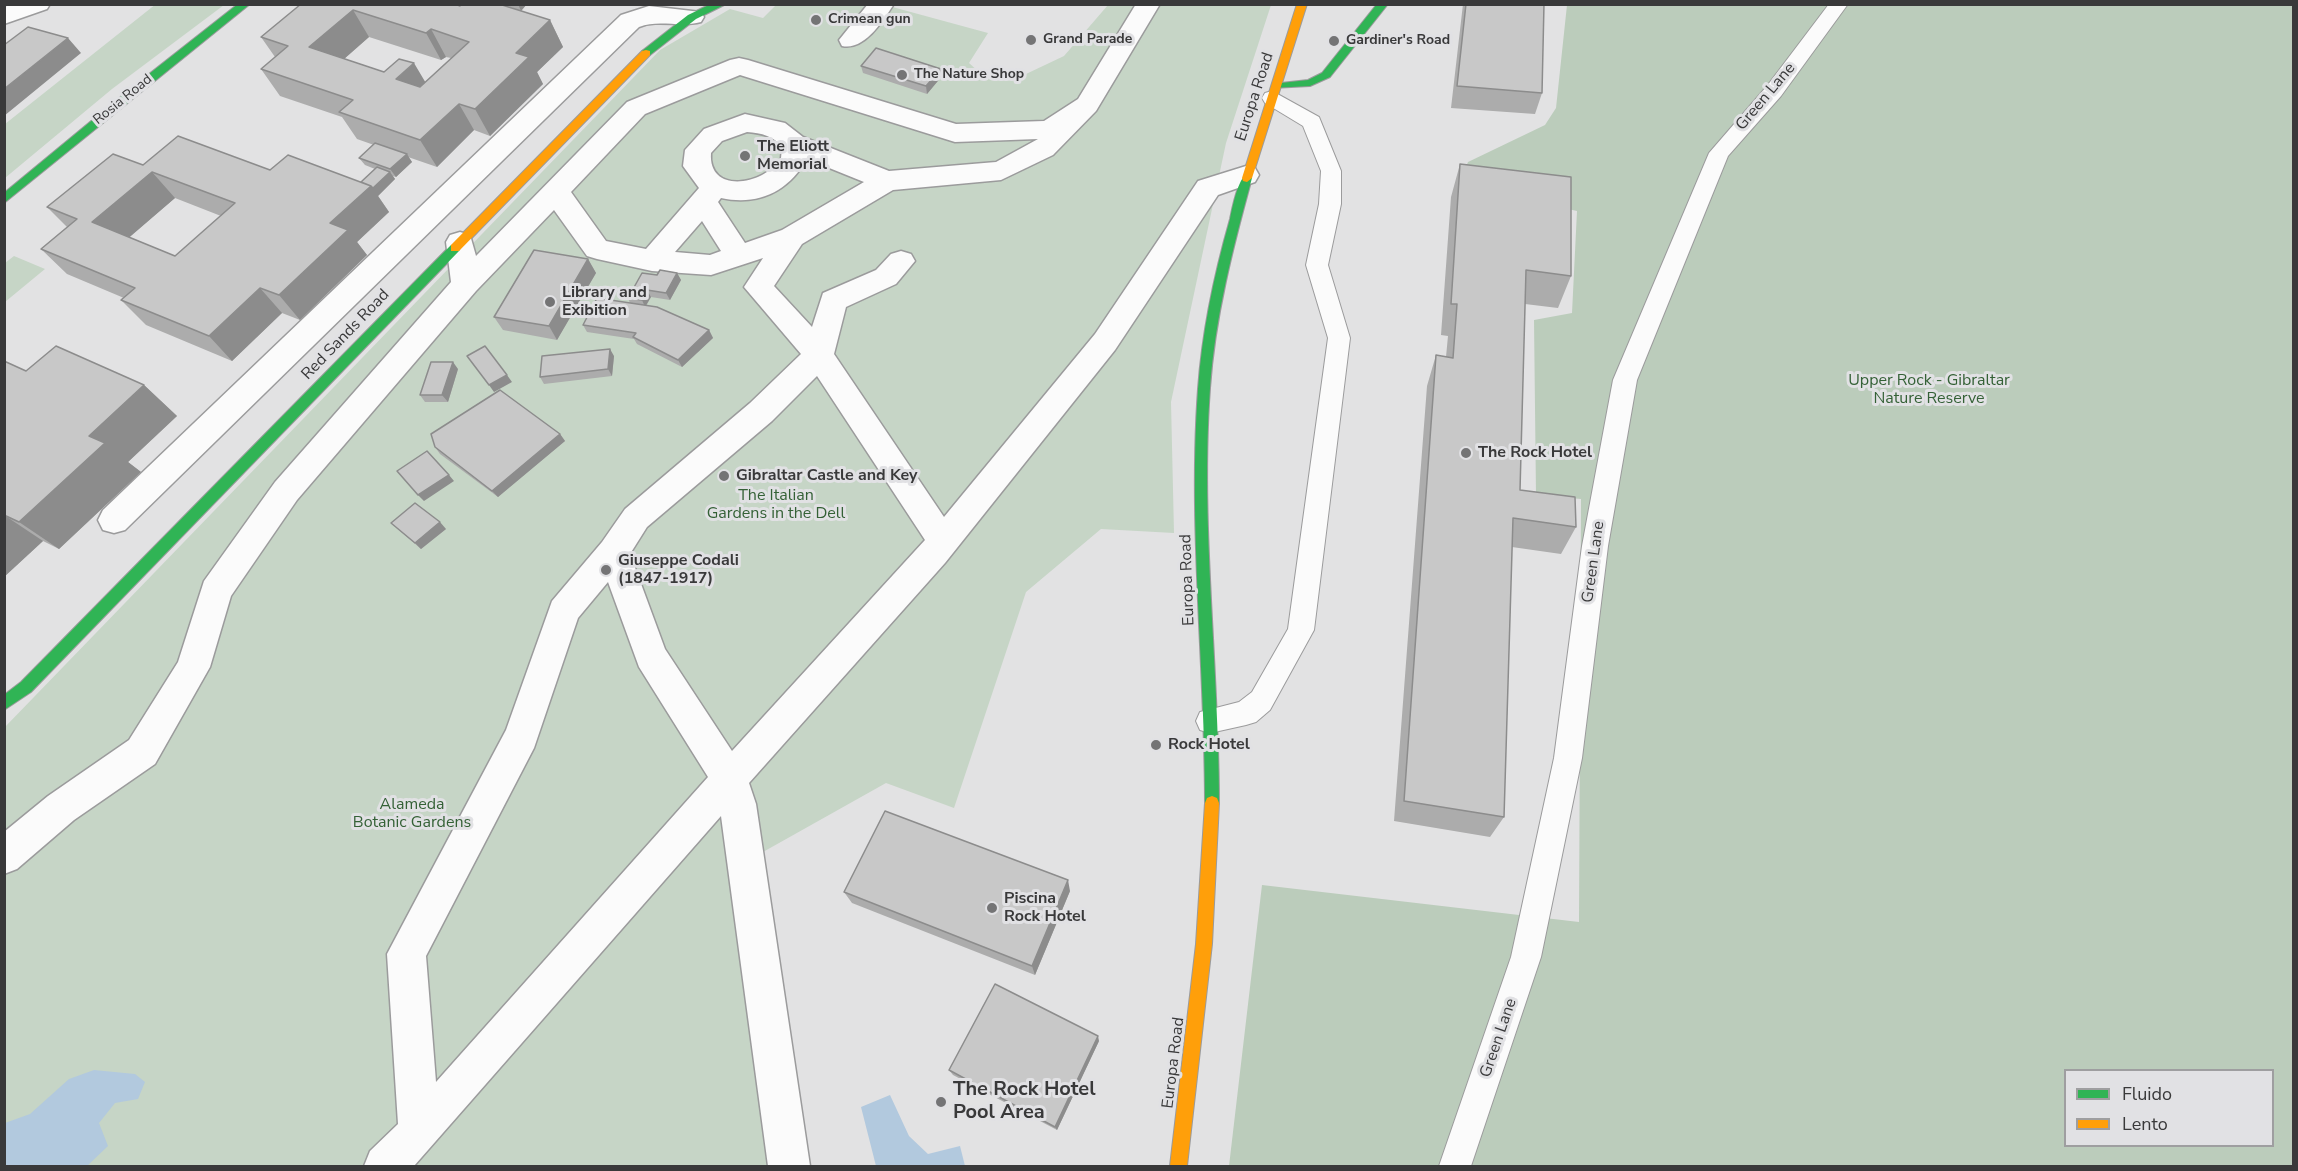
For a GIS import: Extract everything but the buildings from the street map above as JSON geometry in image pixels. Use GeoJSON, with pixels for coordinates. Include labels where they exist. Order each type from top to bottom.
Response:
{"type":"FeatureCollection","features":[{"type":"Feature","properties":{"kind":"main road","name":"Rosia Road"},"geometry":{"type":"LineString","coordinates":[[4,199],[134,91],[245,4]]}},
{"type":"Feature","properties":{"kind":"main road","name":"Red Sands Road"},"geometry":{"type":"LineString","coordinates":[[4,704],[26,687],[652,46],[692,17],[722,4]]}},
{"type":"Feature","properties":{"kind":"main road","name":"Europa Road"},"geometry":{"type":"LineString","coordinates":[[1178,1167],[1201,977],[1210,849],[1212,758],[1202,501],[1204,387],[1219,287],[1246,175],[1302,4]]}},
{"type":"Feature","properties":{"kind":"main road"},"geometry":{"type":"LineString","coordinates":[[1274,92],[1311,83],[1326,75],[1383,4]]}},
{"type":"Feature","properties":{"kind":"street"},"geometry":{"type":"LineString","coordinates":[[4,16],[38,4]]}},
{"type":"Feature","properties":{"kind":"street"},"geometry":{"type":"LineString","coordinates":[[851,40],[882,4]]}},
{"type":"Feature","properties":{"kind":"street"},"geometry":{"type":"LineString","coordinates":[[555,192],[597,249],[652,261],[711,265],[792,237],[887,181],[1001,171],[1044,149],[1087,105],[1148,4]]}},
{"type":"Feature","properties":{"kind":"street"},"geometry":{"type":"LineString","coordinates":[[114,520],[630,21],[649,14],[692,17]]}},
{"type":"Feature","properties":{"kind":"street"},"geometry":{"type":"LineString","coordinates":[[4,856],[61,808],[142,752],[193,667],[216,591],[286,491],[466,284],[636,108],[739,66],[955,133],[1050,130],[1087,105]]}},
{"type":"Feature","properties":{"kind":"street"},"geometry":{"type":"LineString","coordinates":[[738,255],[696,167],[696,155],[703,144],[728,127],[745,123],[784,129],[887,181]]}},
{"type":"Feature","properties":{"kind":"street"},"geometry":{"type":"LineString","coordinates":[[652,261],[709,194],[740,191],[772,183],[791,164],[795,153],[784,129]]}},
{"type":"Feature","properties":{"kind":"street"},"geometry":{"type":"LineString","coordinates":[[385,1167],[419,1132],[943,541],[1104,342],[1208,188],[1246,175]]}},
{"type":"Feature","properties":{"kind":"street"},"geometry":{"type":"LineString","coordinates":[[792,237],[758,287],[819,355],[943,541]]}},
{"type":"Feature","properties":{"kind":"street"},"geometry":{"type":"LineString","coordinates":[[460,242],[466,284]]}},
{"type":"Feature","properties":{"kind":"street"},"geometry":{"type":"LineString","coordinates":[[419,1132],[406,954],[522,736],[564,611],[614,552],[636,518],[761,412],[819,355],[833,301],[886,277],[901,261]]}},
{"type":"Feature","properties":{"kind":"street"},"geometry":{"type":"LineString","coordinates":[[614,552],[651,656],[730,779],[741,820],[789,1167]]}},
{"type":"Feature","properties":{"kind":"lane","name":"Green Lane"},"geometry":{"type":"LineString","coordinates":[[1455,1167],[1526,957],[1568,758],[1595,546],[1625,380],[1719,153],[1774,91],[1839,4]]}},
{"type":"Feature","properties":{"kind":"lane"},"geometry":{"type":"LineString","coordinates":[[1210,721],[1246,713],[1261,701],[1275,680],[1301,630],[1339,338],[1317,265],[1330,204],[1331,171],[1312,122],[1274,92]]}},
{"type":"Feature","properties":{"kind":"green space"},"geometry":{"type":"Polygon","coordinates":[[[156,4],[224,5],[112,89],[5,178],[5,124],[156,4]]]}},
{"type":"Feature","properties":{"kind":"green space","name":"Alameda Botanic Gardens"},"geometry":{"type":"Polygon","coordinates":[[[776,5],[885,5],[988,33],[969,63],[980,73],[995,77],[1026,74],[1064,56],[1108,5],[1271,5],[1226,143],[1171,402],[1174,533],[1101,529],[1026,592],[954,808],[886,783],[763,852],[808,1166],[5,1166],[4,728],[660,50],[730,9],[763,18],[776,5]]]}},
{"type":"Feature","properties":{"kind":"green space","name":"Upper Rock - Gibraltar Nature Reserve"},"geometry":{"type":"Polygon","coordinates":[[[1567,5],[2293,5],[2293,1166],[1229,1166],[1262,885],[1579,922],[1581,499],[1536,495],[1534,320],[1572,313],[1577,211],[1459,184],[1468,162],[1545,125],[1556,108],[1567,5]]]}},
{"type":"Feature","properties":{"kind":"green space"},"geometry":{"type":"Polygon","coordinates":[[[14,256],[45,269],[5,302],[5,263],[14,256]]]}},
{"type":"Feature","properties":{"kind":"water"},"geometry":{"type":"Polygon","coordinates":[[[94,1070],[135,1074],[145,1082],[138,1099],[115,1103],[99,1123],[108,1146],[87,1166],[5,1166],[5,1123],[30,1114],[69,1079],[94,1070]]]}},
{"type":"Feature","properties":{"kind":"water"},"geometry":{"type":"Polygon","coordinates":[[[890,1095],[909,1136],[928,1154],[960,1146],[965,1166],[876,1166],[861,1107],[890,1095]]]}},
{"type":"Feature","properties":{"kind":"traffic: fast"},"geometry":{"type":"LineString","coordinates":[[4,199],[134,91],[245,4]]}},
{"type":"Feature","properties":{"kind":"traffic: fast"},"geometry":{"type":"LineString","coordinates":[[646,53],[692,17],[721,4]]}},
{"type":"Feature","properties":{"kind":"traffic: fast"},"geometry":{"type":"LineString","coordinates":[[1276,86],[1310,83],[1326,75],[1383,4]]}},
{"type":"Feature","properties":{"kind":"traffic: fast"},"geometry":{"type":"LineString","coordinates":[[1212,803],[1210,699],[1202,544],[1201,440],[1210,335],[1232,230],[1247,178]]}},
{"type":"Feature","properties":{"kind":"traffic: fast"},"geometry":{"type":"LineString","coordinates":[[4,704],[26,687],[455,248]]}},
{"type":"Feature","properties":{"kind":"traffic: slow"},"geometry":{"type":"LineString","coordinates":[[1247,178],[1302,4]]}},
{"type":"Feature","properties":{"kind":"traffic: slow"},"geometry":{"type":"LineString","coordinates":[[455,248],[646,53]]}},
{"type":"Feature","properties":{"kind":"traffic: slow"},"geometry":{"type":"LineString","coordinates":[[1178,1166],[1204,944],[1212,803]]}},
{"type":"Feature","properties":{"kind":"place","name":"Crimean gun"},"geometry":{"type":"Point","coordinates":[816,20]}},
{"type":"Feature","properties":{"kind":"place","name":"Grand Parade"},"geometry":{"type":"Point","coordinates":[1031,40]}},
{"type":"Feature","properties":{"kind":"place","name":"Gardiner's Road"},"geometry":{"type":"Point","coordinates":[1334,41]}},
{"type":"Feature","properties":{"kind":"place","name":"The Nature Shop"},"geometry":{"type":"Point","coordinates":[902,75]}},
{"type":"Feature","properties":{"kind":"place","name":"The Eliott Memorial"},"geometry":{"type":"Point","coordinates":[745,156]}},
{"type":"Feature","properties":{"kind":"place","name":"Library and Exibition"},"geometry":{"type":"Point","coordinates":[550,302]}},
{"type":"Feature","properties":{"kind":"place","name":"The Rock Hotel"},"geometry":{"type":"Point","coordinates":[1466,453]}},
{"type":"Feature","properties":{"kind":"place","name":"Gibraltar Castle and Key"},"geometry":{"type":"Point","coordinates":[724,476]}},
{"type":"Feature","properties":{"kind":"place","name":"Giuseppe Codali (1847-1917)"},"geometry":{"type":"Point","coordinates":[606,570]}},
{"type":"Feature","properties":{"kind":"place","name":"Rock Hotel"},"geometry":{"type":"Point","coordinates":[1156,745]}},
{"type":"Feature","properties":{"kind":"place","name":"Piscina Rock Hotel"},"geometry":{"type":"Point","coordinates":[992,908]}},
{"type":"Feature","properties":{"kind":"place","name":"The Rock Hotel Pool Area"},"geometry":{"type":"Point","coordinates":[941,1102]}},
{"type":"Feature","properties":{"kind":"park label","name":"The Italian Gardens in the Dell"},"geometry":{"type":"Point","coordinates":[776,505]}}]}
